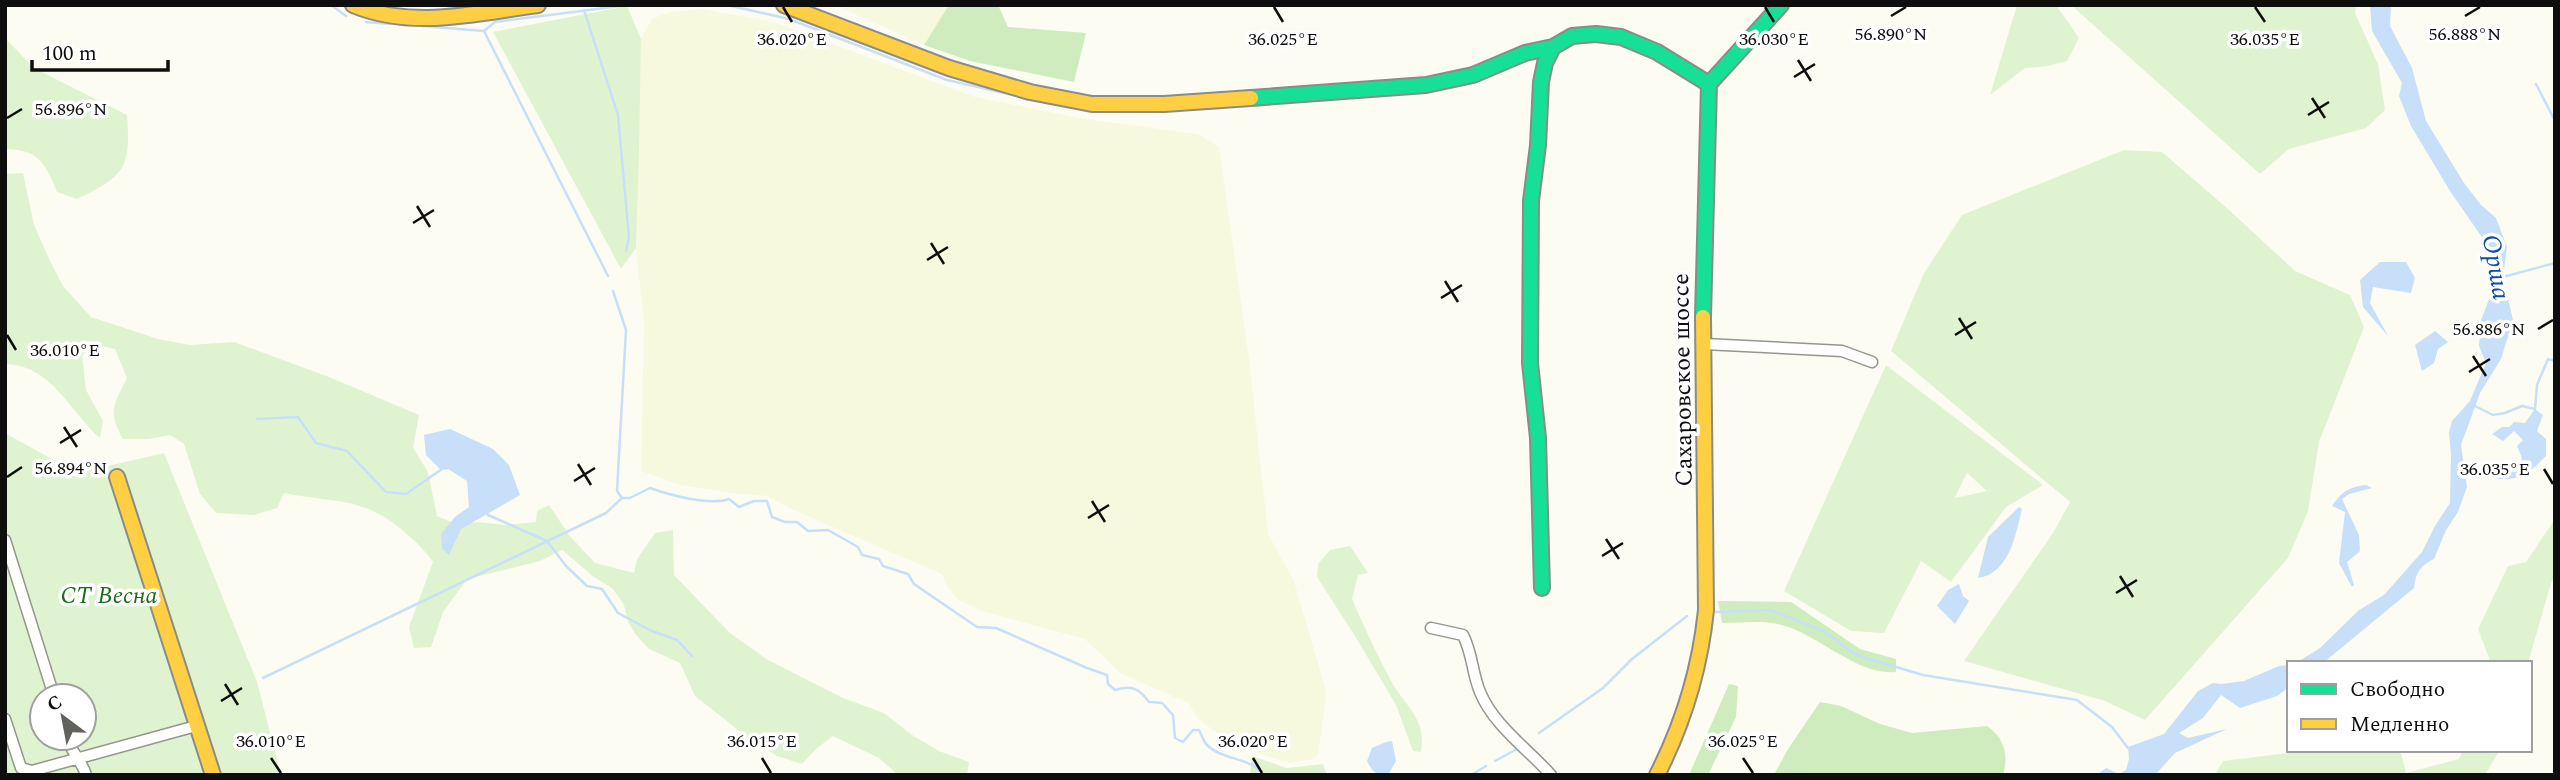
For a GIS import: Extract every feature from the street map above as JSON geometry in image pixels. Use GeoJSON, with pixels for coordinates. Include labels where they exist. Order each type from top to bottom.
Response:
{"type":"FeatureCollection","features":[{"type":"Feature","properties":{"kind":"street"},"geometry":{"type":"LineString","coordinates":[[354,5],[380,14],[413,19],[444,18],[538,5]]}},
{"type":"Feature","properties":{"kind":"street"},"geometry":{"type":"LineString","coordinates":[[784,5],[949,68],[1030,92],[1092,104],[1164,104],[1426,85],[1455,80],[1525,53],[1553,47],[1572,36],[1595,34],[1621,37],[1657,52],[1709,84],[1781,5]]}},
{"type":"Feature","properties":{"kind":"street"},"geometry":{"type":"LineString","coordinates":[[1542,588],[1538,438],[1530,363],[1531,201],[1538,145],[1541,82],[1545,63],[1553,47]]}},
{"type":"Feature","properties":{"kind":"street","name":"Сахаровское шоссе"},"geometry":{"type":"LineString","coordinates":[[1657,775],[1676,736],[1689,700],[1704,632],[1707,575],[1704,195],[1709,84]]}},
{"type":"Feature","properties":{"kind":"street"},"geometry":{"type":"LineString","coordinates":[[1704,344],[1842,351],[1872,362]]}},
{"type":"Feature","properties":{"kind":"street"},"geometry":{"type":"LineString","coordinates":[[117,477],[213,775]]}},
{"type":"Feature","properties":{"kind":"street"},"geometry":{"type":"LineString","coordinates":[[5,540],[50,682]]}},
{"type":"Feature","properties":{"kind":"street"},"geometry":{"type":"LineString","coordinates":[[1431,628],[1463,635],[1471,651],[1479,692],[1498,722],[1525,746],[1550,775]]}},
{"type":"Feature","properties":{"kind":"street"},"geometry":{"type":"LineString","coordinates":[[5,719],[21,768],[32,771],[196,726]]}},
{"type":"Feature","properties":{"kind":"street"},"geometry":{"type":"LineString","coordinates":[[71,752],[86,775]]}},
{"type":"Feature","properties":{"kind":"green space"},"geometry":{"type":"Polygon","coordinates":[[[835,5],[949,5],[924,45],[835,5]]]}},
{"type":"Feature","properties":{"kind":"green space"},"geometry":{"type":"Polygon","coordinates":[[[949,5],[998,5],[1008,27],[1086,33],[1074,82],[970,61],[924,45],[949,5]]]}},
{"type":"Feature","properties":{"kind":"green space"},"geometry":{"type":"Polygon","coordinates":[[[2017,5],[2056,5],[2079,38],[2067,61],[2025,68],[1990,95],[2017,5]]]}},
{"type":"Feature","properties":{"kind":"green space"},"geometry":{"type":"Polygon","coordinates":[[[2071,5],[2356,5],[2355,13],[2378,64],[2385,110],[2366,128],[2289,149],[2260,174],[2071,5]]]}},
{"type":"Feature","properties":{"kind":"green space"},"geometry":{"type":"Polygon","coordinates":[[[627,6],[641,39],[639,153],[636,248],[621,269],[493,32],[627,6]]]}},
{"type":"Feature","properties":{"kind":"green space"},"geometry":{"type":"Polygon","coordinates":[[[702,9],[774,22],[975,97],[1084,119],[1198,134],[1219,147],[1249,359],[1268,534],[1294,581],[1326,696],[1318,754],[1314,759],[1289,763],[1238,747],[1199,720],[1188,703],[1120,673],[1085,639],[985,612],[958,600],[942,574],[791,509],[768,496],[680,485],[641,471],[644,323],[636,248],[641,39],[652,19],[670,12],[702,9]]]}},
{"type":"Feature","properties":{"kind":"green space"},"geometry":{"type":"Polygon","coordinates":[[[5,38],[34,68],[127,115],[126,159],[122,168],[106,184],[77,199],[57,192],[49,173],[33,155],[5,149],[5,38]]]}},
{"type":"Feature","properties":{"kind":"green space"},"geometry":{"type":"Polygon","coordinates":[[[2124,150],[2162,152],[2295,271],[2350,295],[2364,327],[2319,442],[2308,511],[2288,558],[2145,720],[2105,701],[1964,661],[2053,533],[2070,502],[1891,351],[1924,273],[1962,215],[2124,150]]]}},
{"type":"Feature","properties":{"kind":"green space"},"geometry":{"type":"Polygon","coordinates":[[[23,173],[34,225],[49,259],[63,286],[91,317],[158,339],[190,345],[234,342],[329,377],[419,415],[413,448],[428,472],[437,516],[456,524],[478,522],[504,525],[536,522],[537,511],[549,505],[569,535],[595,563],[634,573],[637,559],[655,533],[673,530],[674,575],[730,633],[768,660],[843,698],[884,713],[912,735],[939,751],[969,762],[967,775],[898,775],[879,758],[833,736],[802,764],[777,756],[747,737],[695,696],[680,663],[649,649],[636,635],[628,622],[624,605],[613,589],[562,550],[540,561],[467,579],[443,612],[431,647],[414,648],[409,627],[433,562],[415,541],[388,519],[360,506],[284,493],[277,508],[254,515],[216,513],[200,494],[184,444],[170,435],[149,439],[123,439],[115,421],[114,408],[127,378],[115,349],[91,344],[82,356],[86,390],[103,421],[100,438],[48,381],[21,366],[5,364],[5,174],[23,173]]]}},
{"type":"Feature","properties":{"kind":"green space"},"geometry":{"type":"Polygon","coordinates":[[[1886,365],[2043,485],[2006,507],[1951,582],[1921,561],[1884,633],[1851,631],[1784,591],[1886,365]],[[1967,473],[1955,498],[1987,491],[1967,473]]]}},
{"type":"Feature","properties":{"kind":"green space","name":"СТ Весна"},"geometry":{"type":"Polygon","coordinates":[[[5,433],[77,473],[164,453],[257,682],[281,775],[5,775],[5,433]]]}},
{"type":"Feature","properties":{"kind":"green space"},"geometry":{"type":"Polygon","coordinates":[[[2555,519],[2555,576],[2529,661],[2490,661],[2478,629],[2508,566],[2526,562],[2555,519]]]}},
{"type":"Feature","properties":{"kind":"green space"},"geometry":{"type":"Polygon","coordinates":[[[1350,546],[1368,573],[1358,575],[1352,599],[1390,679],[1418,721],[1422,740],[1421,752],[1413,751],[1396,705],[1317,577],[1318,564],[1330,550],[1350,546]]]}},
{"type":"Feature","properties":{"kind":"green space"},"geometry":{"type":"Polygon","coordinates":[[[1718,601],[1791,602],[1860,649],[1896,659],[1896,672],[1867,668],[1796,630],[1775,623],[1722,623],[1718,601]]]}},
{"type":"Feature","properties":{"kind":"green space"},"geometry":{"type":"Polygon","coordinates":[[[1729,684],[1738,686],[1736,717],[1708,775],[1689,775],[1729,684]]]}},
{"type":"Feature","properties":{"kind":"green space"},"geometry":{"type":"Polygon","coordinates":[[[1820,702],[1841,706],[1880,724],[1912,733],[1987,726],[1998,736],[2004,747],[2003,775],[1774,775],[1820,702]]]}},
{"type":"Feature","properties":{"kind":"green space"},"geometry":{"type":"Polygon","coordinates":[[[2295,752],[2401,752],[2406,773],[2459,759],[2462,752],[2499,752],[2485,775],[2215,775],[2223,761],[2295,752]]]}},
{"type":"Feature","properties":{"kind":"green space"},"geometry":{"type":"Polygon","coordinates":[[[1252,756],[1287,768],[1323,764],[1327,775],[1250,775],[1252,756]]]}},
{"type":"Feature","properties":{"kind":"water","name":"Орша"},"geometry":{"type":"Polygon","coordinates":[[[2370,5],[2391,5],[2390,26],[2412,68],[2426,121],[2464,183],[2481,205],[2496,218],[2507,247],[2503,277],[2513,320],[2501,359],[2480,393],[2461,445],[2467,487],[2458,512],[2446,530],[2434,559],[2420,570],[2414,588],[2325,661],[2299,661],[2320,648],[2359,610],[2384,595],[2422,552],[2450,503],[2449,432],[2452,421],[2470,401],[2486,363],[2479,346],[2481,320],[2495,284],[2488,246],[2450,191],[2411,126],[2399,96],[2402,83],[2372,31],[2370,5]]]}},
{"type":"Feature","properties":{"kind":"water"},"geometry":{"type":"Polygon","coordinates":[[[2380,262],[2406,262],[2415,278],[2411,293],[2373,287],[2370,303],[2388,336],[2363,307],[2360,280],[2380,262]]]}},
{"type":"Feature","properties":{"kind":"water"},"geometry":{"type":"Polygon","coordinates":[[[2435,331],[2448,342],[2438,349],[2434,363],[2422,371],[2415,345],[2435,331]]]}},
{"type":"Feature","properties":{"kind":"water"},"geometry":{"type":"Polygon","coordinates":[[[2535,409],[2543,415],[2537,431],[2546,439],[2546,456],[2524,475],[2496,479],[2504,471],[2517,472],[2522,458],[2517,446],[2523,440],[2514,431],[2503,441],[2492,434],[2514,422],[2525,423],[2535,409]]]}},
{"type":"Feature","properties":{"kind":"water"},"geometry":{"type":"Polygon","coordinates":[[[450,429],[493,449],[509,465],[520,495],[461,529],[449,555],[442,549],[441,534],[455,517],[469,507],[467,481],[448,469],[441,470],[426,455],[424,435],[450,429]]]}},
{"type":"Feature","properties":{"kind":"water"},"geometry":{"type":"Polygon","coordinates":[[[2366,485],[2372,488],[2349,494],[2342,499],[2359,535],[2360,551],[2347,562],[2354,585],[2352,587],[2339,563],[2345,512],[2332,506],[2346,491],[2366,485]]]}},
{"type":"Feature","properties":{"kind":"water"},"geometry":{"type":"Polygon","coordinates":[[[2019,507],[2022,509],[2017,530],[2004,561],[1989,575],[1978,578],[1988,537],[2019,507]]]}},
{"type":"Feature","properties":{"kind":"water"},"geometry":{"type":"Polygon","coordinates":[[[1959,584],[1963,596],[1969,601],[1955,624],[1937,606],[1948,590],[1959,584]]]}},
{"type":"Feature","properties":{"kind":"water"},"geometry":{"type":"Polygon","coordinates":[[[2287,665],[2287,688],[2277,696],[2240,708],[2221,695],[2203,718],[2179,733],[2188,738],[2227,729],[2175,753],[2155,775],[2096,775],[2106,768],[2119,774],[2126,770],[2128,747],[2164,734],[2198,691],[2213,683],[2244,681],[2287,665]]]}},
{"type":"Feature","properties":{"kind":"water"},"geometry":{"type":"Polygon","coordinates":[[[1392,741],[1396,761],[1388,775],[1377,773],[1367,761],[1372,748],[1392,741]]]}},
{"type":"Feature","properties":{"kind":"waterway"},"geometry":{"type":"LineString","coordinates":[[331,5],[346,16]]}},
{"type":"Feature","properties":{"kind":"waterway"},"geometry":{"type":"LineString","coordinates":[[422,26],[484,31],[495,22],[628,5]]}},
{"type":"Feature","properties":{"kind":"waterway"},"geometry":{"type":"LineString","coordinates":[[727,5],[789,19],[947,80],[1026,98]]}},
{"type":"Feature","properties":{"kind":"waterway"},"geometry":{"type":"LineString","coordinates":[[584,10],[618,115],[629,238],[626,251]]}},
{"type":"Feature","properties":{"kind":"waterway"},"geometry":{"type":"LineString","coordinates":[[366,22],[391,24]]}},
{"type":"Feature","properties":{"kind":"waterway"},"geometry":{"type":"LineString","coordinates":[[484,31],[608,276]]}},
{"type":"Feature","properties":{"kind":"waterway"},"geometry":{"type":"LineString","coordinates":[[2536,84],[2555,121]]}},
{"type":"Feature","properties":{"kind":"waterway"},"geometry":{"type":"LineString","coordinates":[[1039,101],[1084,109]]}},
{"type":"Feature","properties":{"kind":"waterway","name":"Орша"},"geometry":{"type":"LineString","coordinates":[[2502,279],[2555,263]]}},
{"type":"Feature","properties":{"kind":"waterway"},"geometry":{"type":"LineString","coordinates":[[613,291],[626,330],[617,491],[622,498]]}},
{"type":"Feature","properties":{"kind":"waterway"},"geometry":{"type":"LineString","coordinates":[[2475,406],[2493,415],[2522,406],[2535,409],[2537,385],[2548,359],[2555,361]]}},
{"type":"Feature","properties":{"kind":"waterway"},"geometry":{"type":"LineString","coordinates":[[257,419],[298,417],[316,443],[347,451],[386,492],[406,494],[442,469]]}},
{"type":"Feature","properties":{"kind":"waterway"},"geometry":{"type":"LineString","coordinates":[[263,678],[606,513],[622,498],[630,498],[650,488],[700,500],[729,499],[739,507],[754,501],[767,501],[772,517],[785,522],[797,522],[808,531],[828,530],[858,547],[862,555],[879,559],[883,566],[908,574],[914,584],[977,627],[996,628],[1107,675],[1108,684],[1115,690],[1134,689],[1149,702],[1162,703],[1173,715],[1175,738],[1183,742],[1193,730],[1199,730],[1206,744],[1214,750],[1252,765],[1264,775]]}},
{"type":"Feature","properties":{"kind":"waterway"},"geometry":{"type":"LineString","coordinates":[[487,513],[547,541],[566,566],[587,586],[602,589],[618,613],[652,631],[677,640],[692,656]]}},
{"type":"Feature","properties":{"kind":"waterway"},"geometry":{"type":"LineString","coordinates":[[1716,612],[1770,610],[1823,631],[1856,655],[1923,675],[2077,700],[2112,727],[2128,748]]}},
{"type":"Feature","properties":{"kind":"waterway"},"geometry":{"type":"LineString","coordinates":[[1539,733],[1603,688],[1632,659],[1687,616]]}},
{"type":"Feature","properties":{"kind":"waterway"},"geometry":{"type":"LineString","coordinates":[[1495,761],[1517,749]]}},
{"type":"Feature","properties":{"kind":"waterway"},"geometry":{"type":"LineString","coordinates":[[1471,775],[1486,766]]}},
{"type":"Feature","properties":{"kind":"traffic: fast"},"geometry":{"type":"LineString","coordinates":[[1703,317],[1709,84],[1781,5]]}},
{"type":"Feature","properties":{"kind":"traffic: fast"},"geometry":{"type":"LineString","coordinates":[[1251,98],[1426,85],[1473,75],[1525,53],[1553,47],[1572,36],[1596,34],[1621,37],[1657,52],[1709,84]]}},
{"type":"Feature","properties":{"kind":"traffic: fast"},"geometry":{"type":"LineString","coordinates":[[1542,588],[1538,438],[1530,363],[1531,201],[1538,145],[1541,82],[1545,63],[1553,47]]}},
{"type":"Feature","properties":{"kind":"traffic: slow"},"geometry":{"type":"LineString","coordinates":[[353,5],[376,13],[422,18],[468,15],[538,5]]}},
{"type":"Feature","properties":{"kind":"traffic: slow"},"geometry":{"type":"LineString","coordinates":[[784,5],[949,68],[1030,92],[1092,104],[1164,104],[1251,98]]}},
{"type":"Feature","properties":{"kind":"traffic: slow"},"geometry":{"type":"LineString","coordinates":[[1657,775],[1689,695],[1700,653],[1706,610],[1703,317]]}},
{"type":"Feature","properties":{"kind":"traffic: slow"},"geometry":{"type":"LineString","coordinates":[[117,477],[213,775]]}}]}
